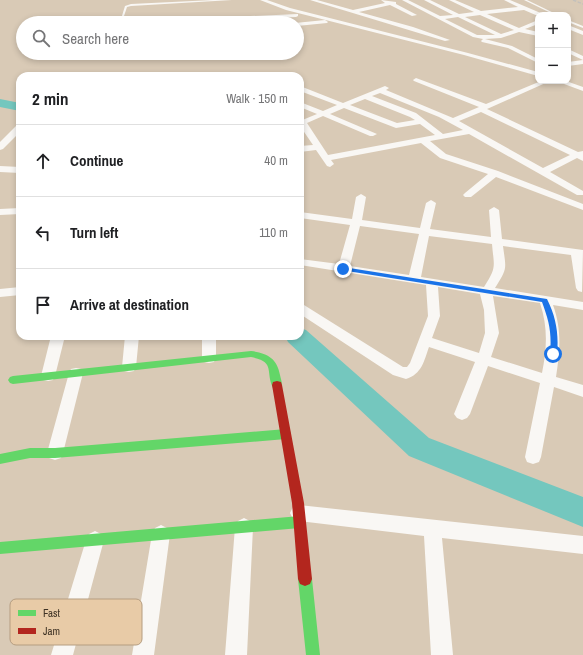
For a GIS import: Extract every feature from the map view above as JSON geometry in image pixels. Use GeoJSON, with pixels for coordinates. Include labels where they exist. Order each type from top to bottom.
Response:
{"type":"FeatureCollection","features":[{"type":"Feature","properties":{"kind":"street"},"geometry":{"type":"LineString","coordinates":[[264,1],[272,0]]}},
{"type":"Feature","properties":{"kind":"street"},"geometry":{"type":"LineString","coordinates":[[312,0],[357,9],[377,18],[447,40]]}},
{"type":"Feature","properties":{"kind":"street"},"geometry":{"type":"LineString","coordinates":[[382,0],[422,18]]}},
{"type":"Feature","properties":{"kind":"street"},"geometry":{"type":"LineString","coordinates":[[357,9],[406,1],[427,0],[501,36]]}},
{"type":"Feature","properties":{"kind":"street"},"geometry":{"type":"LineString","coordinates":[[451,0],[535,36]]}},
{"type":"Feature","properties":{"kind":"street"},"geometry":{"type":"LineString","coordinates":[[506,0],[535,12]]}},
{"type":"Feature","properties":{"kind":"street"},"geometry":{"type":"LineString","coordinates":[[264,1],[535,73]]}},
{"type":"Feature","properties":{"kind":"street"},"geometry":{"type":"LineString","coordinates":[[406,1],[475,36],[510,47],[535,59]]}},
{"type":"Feature","properties":{"kind":"street"},"geometry":{"type":"LineString","coordinates":[[282,7],[295,4]]}},
{"type":"Feature","properties":{"kind":"street"},"geometry":{"type":"LineString","coordinates":[[439,18],[525,8]]}},
{"type":"Feature","properties":{"kind":"street"},"geometry":{"type":"LineString","coordinates":[[272,16],[309,14]]}},
{"type":"Feature","properties":{"kind":"street"},"geometry":{"type":"LineString","coordinates":[[304,24],[339,21]]}},
{"type":"Feature","properties":{"kind":"street"},"geometry":{"type":"LineString","coordinates":[[524,31],[535,24]]}},
{"type":"Feature","properties":{"kind":"street"},"geometry":{"type":"LineString","coordinates":[[380,32],[402,25]]}},
{"type":"Feature","properties":{"kind":"street"},"geometry":{"type":"LineString","coordinates":[[571,28],[583,34]]}},
{"type":"Feature","properties":{"kind":"street"},"geometry":{"type":"LineString","coordinates":[[478,45],[485,40],[524,31],[535,30]]}},
{"type":"Feature","properties":{"kind":"street"},"geometry":{"type":"LineString","coordinates":[[524,31],[535,33]]}},
{"type":"Feature","properties":{"kind":"street"},"geometry":{"type":"LineString","coordinates":[[571,34],[583,34]]}},
{"type":"Feature","properties":{"kind":"street"},"geometry":{"type":"LineString","coordinates":[[571,49],[577,48]]}},
{"type":"Feature","properties":{"kind":"street"},"geometry":{"type":"LineString","coordinates":[[466,54],[472,49]]}},
{"type":"Feature","properties":{"kind":"street"},"geometry":{"type":"LineString","coordinates":[[505,54],[535,51]]}},
{"type":"Feature","properties":{"kind":"street"},"geometry":{"type":"LineString","coordinates":[[571,52],[582,61]]}},
{"type":"Feature","properties":{"kind":"street"},"geometry":{"type":"LineString","coordinates":[[571,63],[582,61]]}},
{"type":"Feature","properties":{"kind":"street"},"geometry":{"type":"LineString","coordinates":[[571,66],[582,61]]}},
{"type":"Feature","properties":{"kind":"street"},"geometry":{"type":"LineString","coordinates":[[416,80],[483,108],[581,156]]}},
{"type":"Feature","properties":{"kind":"street"},"geometry":{"type":"LineString","coordinates":[[453,121],[540,84]]}},
{"type":"Feature","properties":{"kind":"street"},"geometry":{"type":"LineString","coordinates":[[568,84],[583,89]]}},
{"type":"Feature","properties":{"kind":"street"},"geometry":{"type":"LineString","coordinates":[[304,89],[344,104],[396,126],[422,121]]}},
{"type":"Feature","properties":{"kind":"street"},"geometry":{"type":"LineString","coordinates":[[304,120],[382,89],[453,121],[580,192]]}},
{"type":"Feature","properties":{"kind":"street"},"geometry":{"type":"LineString","coordinates":[[364,96],[413,115],[442,137]]}},
{"type":"Feature","properties":{"kind":"street"},"geometry":{"type":"LineString","coordinates":[[304,106],[373,134]]}},
{"type":"Feature","properties":{"kind":"street"},"geometry":{"type":"LineString","coordinates":[[304,126],[328,162],[423,140],[471,131]]}},
{"type":"Feature","properties":{"kind":"street"},"geometry":{"type":"LineString","coordinates":[[0,147],[16,131]]}},
{"type":"Feature","properties":{"kind":"street"},"geometry":{"type":"LineString","coordinates":[[423,140],[443,156],[495,173],[583,207]]}},
{"type":"Feature","properties":{"kind":"street"},"geometry":{"type":"LineString","coordinates":[[304,149],[318,147]]}},
{"type":"Feature","properties":{"kind":"street"},"geometry":{"type":"LineString","coordinates":[[543,172],[581,156]]}},
{"type":"Feature","properties":{"kind":"street"},"geometry":{"type":"LineString","coordinates":[[0,169],[16,170]]}},
{"type":"Feature","properties":{"kind":"street"},"geometry":{"type":"LineString","coordinates":[[468,195],[495,173]]}},
{"type":"Feature","properties":{"kind":"street"},"geometry":{"type":"LineString","coordinates":[[343,269],[356,223],[361,197]]}},
{"type":"Feature","properties":{"kind":"street"},"geometry":{"type":"LineString","coordinates":[[414,280],[431,203]]}},
{"type":"Feature","properties":{"kind":"street"},"geometry":{"type":"LineString","coordinates":[[462,414],[492,333],[490,310],[486,292],[499,273],[498,242],[494,210]]}},
{"type":"Feature","properties":{"kind":"street"},"geometry":{"type":"LineString","coordinates":[[0,212],[16,211]]}},
{"type":"Feature","properties":{"kind":"street"},"geometry":{"type":"LineString","coordinates":[[304,216],[579,253],[582,288]]}},
{"type":"Feature","properties":{"kind":"street"},"geometry":{"type":"LineString","coordinates":[[304,263],[583,306]]}},
{"type":"Feature","properties":{"kind":"street"},"geometry":{"type":"LineString","coordinates":[[304,311],[398,371],[406,374],[412,371],[434,316],[432,283]]}},
{"type":"Feature","properties":{"kind":"street"},"geometry":{"type":"LineString","coordinates":[[0,293],[16,291]]}},
{"type":"Feature","properties":{"kind":"street"},"geometry":{"type":"LineString","coordinates":[[533,457],[555,338],[553,324],[545,301]]}},
{"type":"Feature","properties":{"kind":"street"},"geometry":{"type":"LineString","coordinates":[[48,376],[57,340]]}},
{"type":"Feature","properties":{"kind":"street"},"geometry":{"type":"LineString","coordinates":[[129,367],[132,340]]}},
{"type":"Feature","properties":{"kind":"street"},"geometry":{"type":"LineString","coordinates":[[209,340],[209,358]]}},
{"type":"Feature","properties":{"kind":"street"},"geometry":{"type":"LineString","coordinates":[[424,342],[583,391]]}},
{"type":"Feature","properties":{"kind":"street"},"geometry":{"type":"LineString","coordinates":[[13,380],[209,358],[251,354],[264,356],[274,366],[300,518],[313,655]]}},
{"type":"Feature","properties":{"kind":"street"},"geometry":{"type":"LineString","coordinates":[[55,452],[76,373]]}},
{"type":"Feature","properties":{"kind":"street"},"geometry":{"type":"LineString","coordinates":[[0,460],[30,453],[286,434]]}},
{"type":"Feature","properties":{"kind":"street"},"geometry":{"type":"LineString","coordinates":[[0,548],[244,527],[300,518],[432,528],[583,545]]}},
{"type":"Feature","properties":{"kind":"street"},"geometry":{"type":"LineString","coordinates":[[236,655],[244,527]]}},
{"type":"Feature","properties":{"kind":"street"},"geometry":{"type":"LineString","coordinates":[[432,528],[442,655]]}},
{"type":"Feature","properties":{"kind":"street"},"geometry":{"type":"LineString","coordinates":[[143,655],[162,534]]}},
{"type":"Feature","properties":{"kind":"street"},"geometry":{"type":"LineString","coordinates":[[78,599],[95,540]]}},
{"type":"Feature","properties":{"kind":"street"},"geometry":{"type":"LineString","coordinates":[[62,655],[65,645]]}},
{"type":"Feature","properties":{"kind":"lane"},"geometry":{"type":"LineString","coordinates":[[123,16],[126,8],[131,6],[231,0]]}},
{"type":"Feature","properties":{"kind":"lane"},"geometry":{"type":"LineString","coordinates":[[525,0],[550,12]]}},
{"type":"Feature","properties":{"kind":"lane"},"geometry":{"type":"LineString","coordinates":[[571,22],[577,25]]}},
{"type":"Feature","properties":{"kind":"lane"},"geometry":{"type":"LineString","coordinates":[[571,26],[583,26]]}},
{"type":"Feature","properties":{"kind":"waterway"},"geometry":{"type":"LineString","coordinates":[[0,103],[16,106]]}},
{"type":"Feature","properties":{"kind":"waterway"},"geometry":{"type":"LineString","coordinates":[[301,340],[419,447],[583,512]]}},
{"type":"Feature","properties":{"kind":"railway"},"geometry":{"type":"LineString","coordinates":[[573,0],[583,4]]}},
{"type":"Feature","properties":{"kind":"traffic: fast"},"geometry":{"type":"LineString","coordinates":[[13,380],[251,354],[264,357],[272,363],[277,385]]}},
{"type":"Feature","properties":{"kind":"traffic: fast"},"geometry":{"type":"LineString","coordinates":[[0,459],[30,453],[55,453],[286,434]]}},
{"type":"Feature","properties":{"kind":"traffic: fast"},"geometry":{"type":"LineString","coordinates":[[0,548],[300,522]]}},
{"type":"Feature","properties":{"kind":"traffic: fast"},"geometry":{"type":"LineString","coordinates":[[305,579],[313,655]]}},
{"type":"Feature","properties":{"kind":"traffic: jam"},"geometry":{"type":"LineString","coordinates":[[277,385],[298,503],[305,579]]}},
{"type":"Feature","properties":{"kind":"route"},"geometry":{"type":"LineString","coordinates":[[343,269],[545,301],[553,324],[555,338],[553,354]]}}]}
